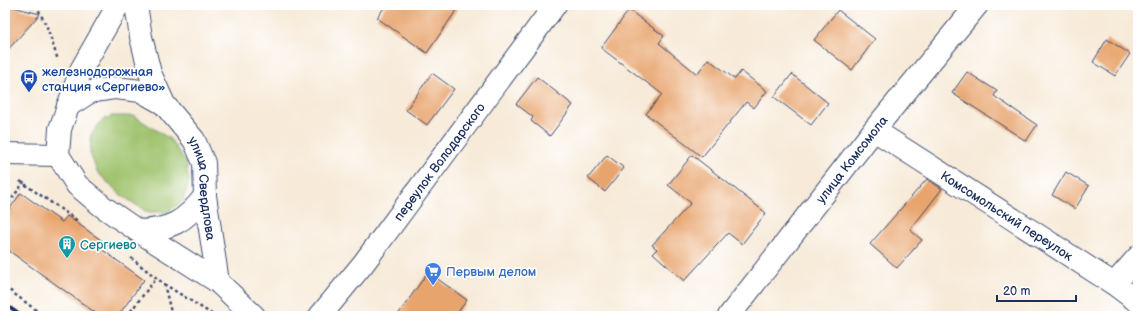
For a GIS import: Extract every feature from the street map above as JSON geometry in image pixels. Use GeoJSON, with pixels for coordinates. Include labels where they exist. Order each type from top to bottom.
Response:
{"type":"FeatureCollection","features":[{"type":"Feature","properties":{"kind":"street"},"geometry":{"type":"LineString","coordinates":[[118,5],[81,70],[60,129],[58,155],[77,185],[102,206],[218,282],[254,316]]}},
{"type":"Feature","properties":{"kind":"street"},"geometry":{"type":"LineString","coordinates":[[136,5],[141,37],[150,73],[164,104]]}},
{"type":"Feature","properties":{"kind":"street","name":"переулок Володарского"},"geometry":{"type":"LineString","coordinates":[[320,316],[363,264],[555,5]]}},
{"type":"Feature","properties":{"kind":"street","name":"улица Комсомола"},"geometry":{"type":"LineString","coordinates":[[729,316],[874,130],[977,5]]}},
{"type":"Feature","properties":{"kind":"street"},"geometry":{"type":"LineString","coordinates":[[68,106],[90,92],[115,88],[141,92],[164,104]]}},
{"type":"Feature","properties":{"kind":"street","name":"улица Свердлова"},"geometry":{"type":"LineString","coordinates":[[164,104],[194,140],[204,163],[205,196],[218,282]]}},
{"type":"Feature","properties":{"kind":"street","name":"Комсомольский переулок"},"geometry":{"type":"LineString","coordinates":[[874,130],[1114,284],[1138,302]]}},
{"type":"Feature","properties":{"kind":"street"},"geometry":{"type":"LineString","coordinates":[[5,154],[58,155]]}},
{"type":"Feature","properties":{"kind":"street"},"geometry":{"type":"LineString","coordinates":[[138,231],[158,230],[177,224],[193,212],[205,196]]}},
{"type":"Feature","properties":{"kind":"street"},"geometry":{"type":"LineString","coordinates":[[1114,284],[1138,258]]}},
{"type":"Feature","properties":{"kind":"path"},"geometry":{"type":"LineString","coordinates":[[36,5],[56,48],[59,61]]}},
{"type":"Feature","properties":{"kind":"path"},"geometry":{"type":"LineString","coordinates":[[5,208],[24,182]]}},
{"type":"Feature","properties":{"kind":"path"},"geometry":{"type":"LineString","coordinates":[[127,316],[157,277]]}},
{"type":"Feature","properties":{"kind":"path"},"geometry":{"type":"LineString","coordinates":[[164,284],[172,316]]}},
{"type":"Feature","properties":{"kind":"path"},"geometry":{"type":"LineString","coordinates":[[5,288],[44,316]]}},
{"type":"Feature","properties":{"kind":"green space"},"geometry":{"type":"Polygon","coordinates":[[[112,116],[134,116],[170,139],[186,162],[189,181],[183,201],[167,212],[147,212],[121,195],[97,172],[90,153],[91,135],[101,121],[112,116]]]}},
{"type":"Feature","properties":{"kind":"building"},"geometry":{"type":"Polygon","coordinates":[[[5,5],[40,14],[5,53],[5,5]]]}},
{"type":"Feature","properties":{"kind":"building"},"geometry":{"type":"Polygon","coordinates":[[[386,5],[460,5],[427,53],[377,18],[386,5]]]}},
{"type":"Feature","properties":{"kind":"building"},"geometry":{"type":"Polygon","coordinates":[[[629,10],[664,36],[659,43],[697,74],[708,59],[735,79],[741,71],[767,91],[754,108],[746,102],[702,157],[646,114],[662,94],[601,48],[629,10]]]}},
{"type":"Feature","properties":{"kind":"building"},"geometry":{"type":"Polygon","coordinates":[[[838,10],[875,39],[852,70],[814,40],[838,10]]]}},
{"type":"Feature","properties":{"kind":"building"},"geometry":{"type":"Polygon","coordinates":[[[1107,39],[1130,54],[1115,76],[1093,62],[1107,39]]]}},
{"type":"Feature","properties":{"kind":"building"},"geometry":{"type":"Polygon","coordinates":[[[967,72],[997,91],[994,96],[1037,125],[1026,141],[952,93],[967,72]]]}},
{"type":"Feature","properties":{"kind":"building"},"geometry":{"type":"Polygon","coordinates":[[[432,73],[454,89],[427,125],[406,110],[432,73]]]}},
{"type":"Feature","properties":{"kind":"building"},"geometry":{"type":"Polygon","coordinates":[[[792,74],[828,103],[811,125],[774,97],[792,74]]]}},
{"type":"Feature","properties":{"kind":"building"},"geometry":{"type":"Polygon","coordinates":[[[537,77],[573,105],[550,136],[531,121],[533,117],[516,104],[537,77]]]}},
{"type":"Feature","properties":{"kind":"building"},"geometry":{"type":"Polygon","coordinates":[[[607,155],[624,168],[605,192],[588,178],[607,155]]]}},
{"type":"Feature","properties":{"kind":"building"},"geometry":{"type":"Polygon","coordinates":[[[692,155],[766,213],[742,244],[728,233],[684,281],[653,253],[657,249],[652,245],[691,203],[668,185],[692,155]]]}},
{"type":"Feature","properties":{"kind":"building"},"geometry":{"type":"Polygon","coordinates":[[[1066,172],[1089,186],[1075,209],[1052,195],[1066,172]]]}},
{"type":"Feature","properties":{"kind":"building"},"geometry":{"type":"Polygon","coordinates":[[[927,179],[942,189],[910,230],[922,240],[897,268],[870,244],[927,179]]]}},
{"type":"Feature","properties":{"kind":"building","name":"Сергиево"},"geometry":{"type":"Polygon","coordinates":[[[21,193],[62,222],[67,216],[108,245],[104,251],[144,280],[118,316],[100,316],[5,248],[5,215],[21,193]]]}},
{"type":"Feature","properties":{"kind":"building","name":"Первым делом"},"geometry":{"type":"Polygon","coordinates":[[[428,272],[467,300],[455,316],[397,316],[428,272]]]}},
{"type":"Feature","properties":{"kind":"railway"},"geometry":{"type":"LineString","coordinates":[[5,304],[22,316]]}},
{"type":"Feature","properties":{"kind":"place","name":"железнодорожная станция «Сергиево»"},"geometry":{"type":"Point","coordinates":[29,93]}},
{"type":"Feature","properties":{"kind":"place","name":"Сергиево"},"geometry":{"type":"Point","coordinates":[67,259]}},
{"type":"Feature","properties":{"kind":"place","name":"Первым делом"},"geometry":{"type":"Point","coordinates":[433,286]}}]}
